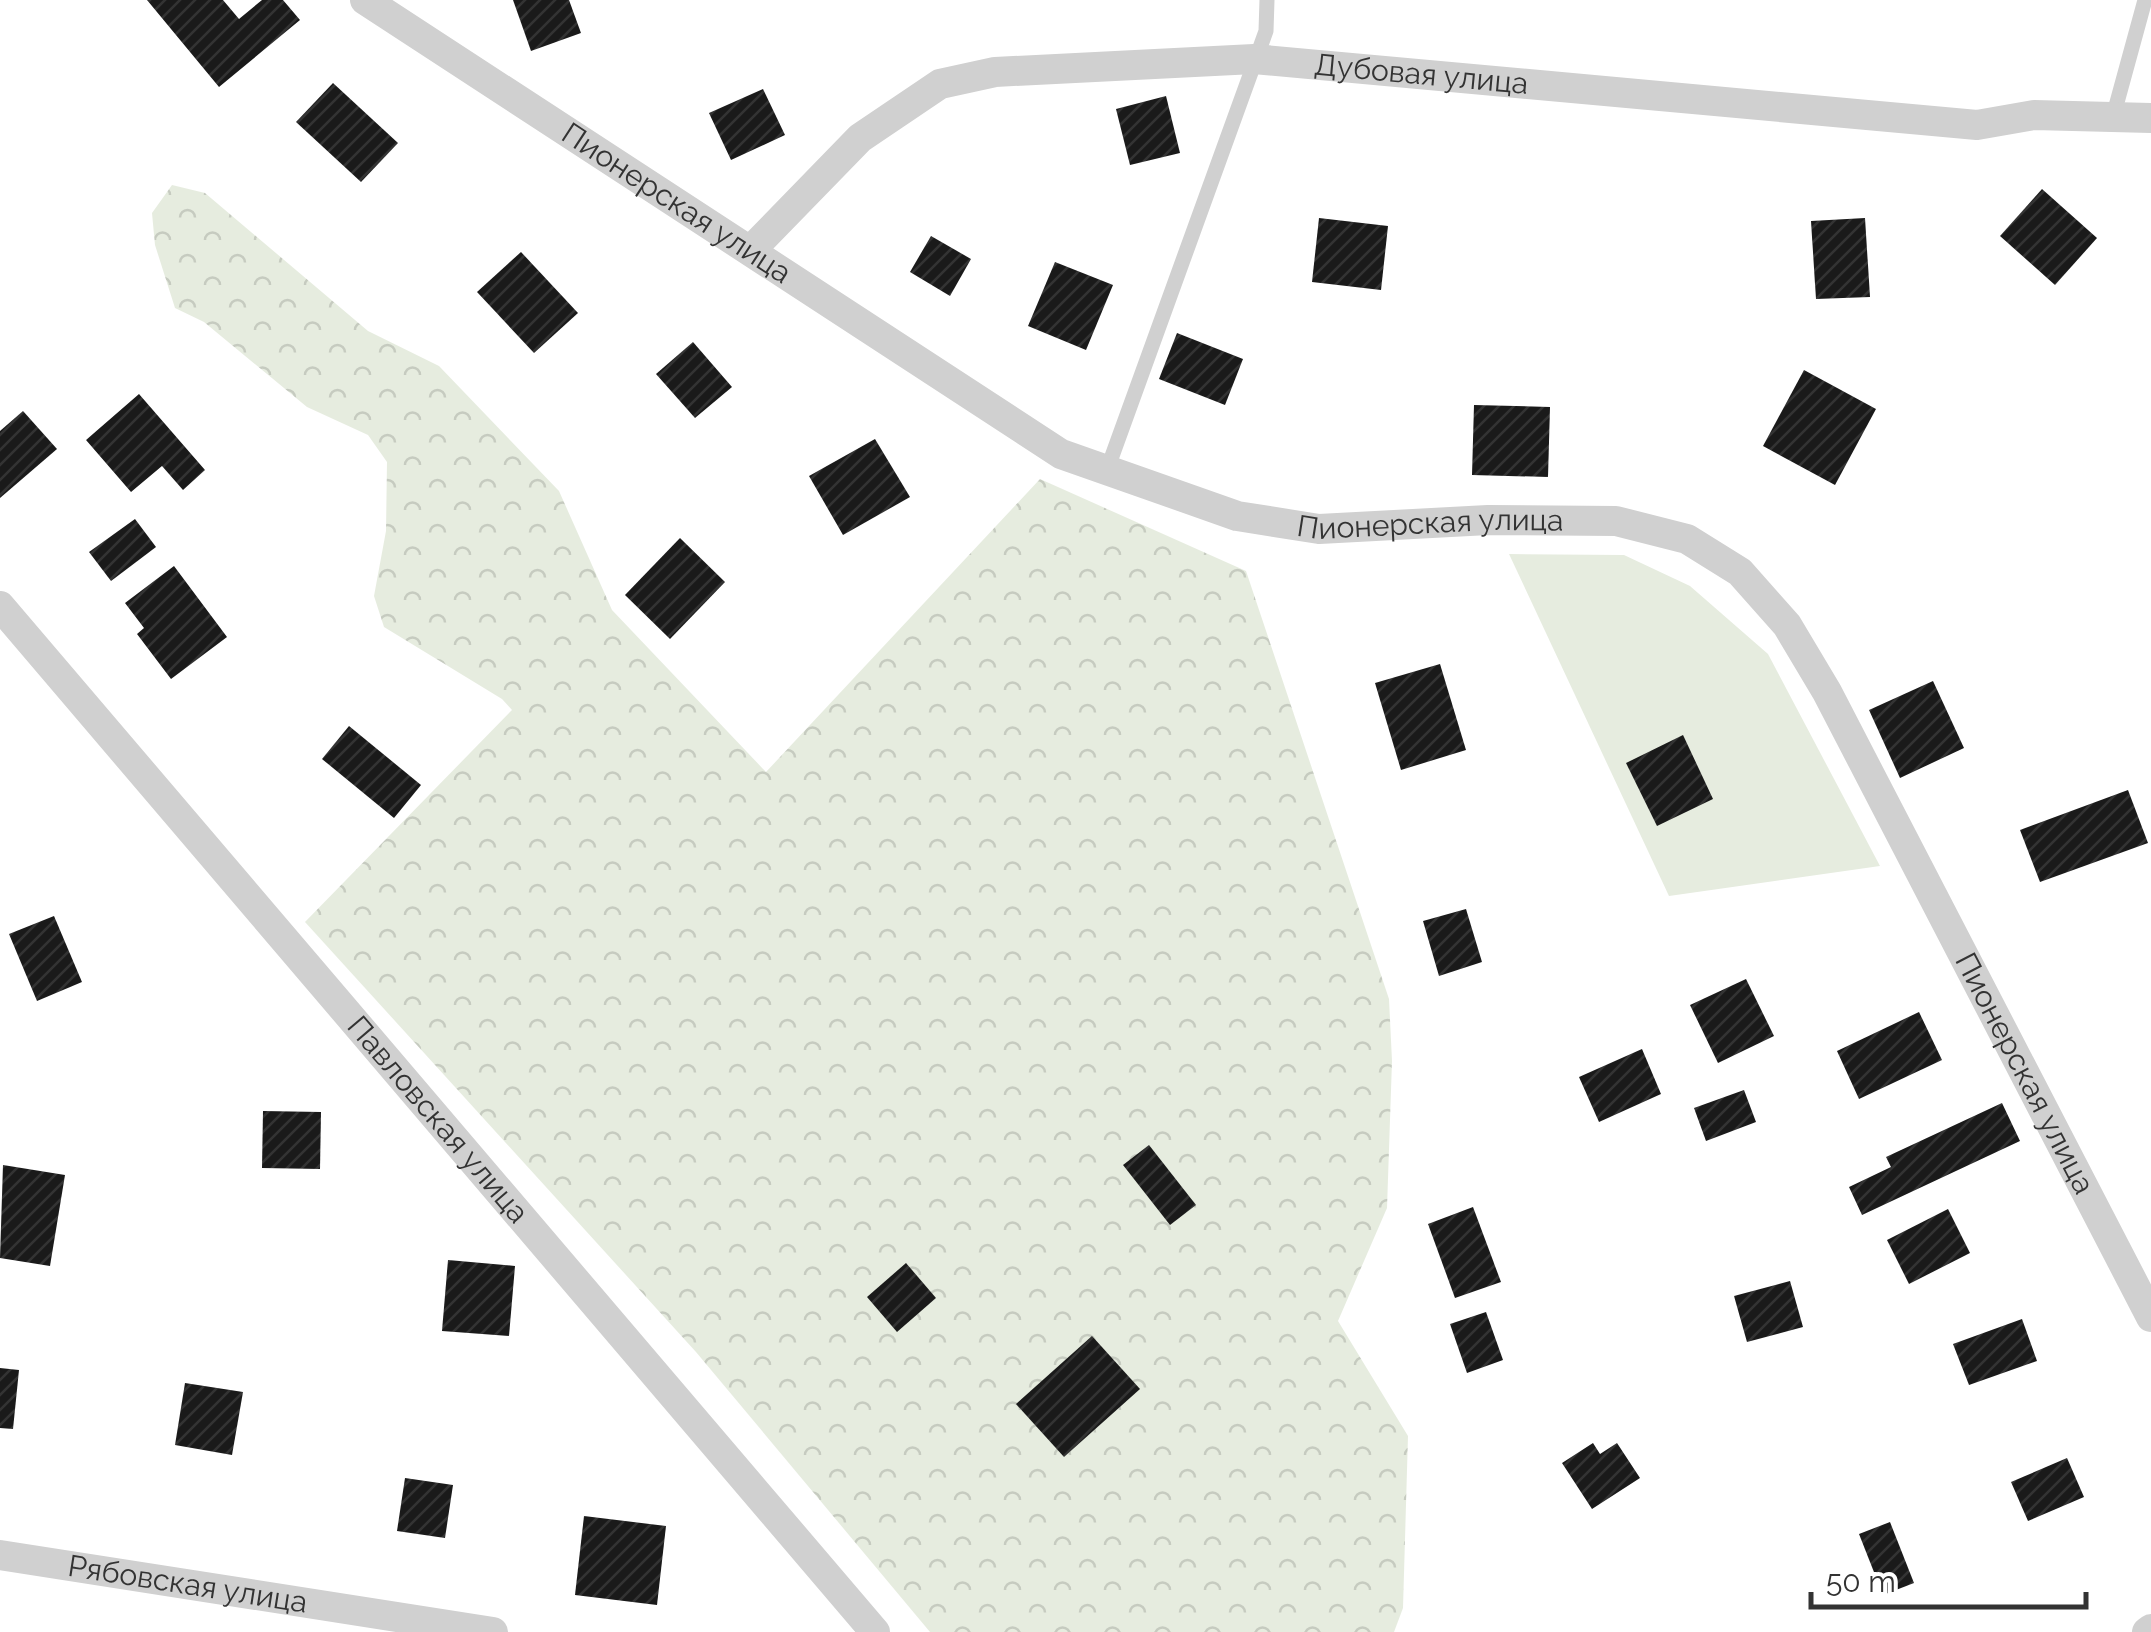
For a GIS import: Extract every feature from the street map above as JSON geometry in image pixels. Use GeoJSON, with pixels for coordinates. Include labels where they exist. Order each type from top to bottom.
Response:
{"type":"FeatureCollection","features":[{"type":"Feature","properties":{"kind":"street","name":"Пионерская улица"},"geometry":{"type":"LineString","coordinates":[[365,0],[404,9],[752,249],[1061,454],[1238,516],[1319,529],[1488,520],[1616,521],[1688,539],[1740,572],[1787,625],[1827,692],[2151,1317]]}},
{"type":"Feature","properties":{"kind":"street","name":"Дубовая улица"},"geometry":{"type":"LineString","coordinates":[[752,249],[860,138],[940,84],[995,72],[1254,58],[1977,125],[2034,115],[2151,118]]}},
{"type":"Feature","properties":{"kind":"street","name":"Павловская улица"},"geometry":{"type":"LineString","coordinates":[[0,606],[875,1632]]}},
{"type":"Feature","properties":{"kind":"street","name":"Рябовская улица"},"geometry":{"type":"LineString","coordinates":[[0,1555],[492,1632]]}},
{"type":"Feature","properties":{"kind":"lane"},"geometry":{"type":"LineString","coordinates":[[1107,470],[1266,31],[1267,0]]}},
{"type":"Feature","properties":{"kind":"lane"},"geometry":{"type":"LineString","coordinates":[[2114,117],[2145,0]]}},
{"type":"Feature","properties":{"kind":"green space"},"geometry":{"type":"Polygon","coordinates":[[[172,185],[205,193],[368,331],[439,366],[559,491],[612,610],[766,772],[1040,479],[1246,571],[1389,999],[1392,1061],[1387,1208],[1338,1321],[1408,1436],[1403,1608],[1394,1632],[930,1632],[696,1352],[305,922],[512,710],[502,699],[384,627],[374,596],[386,531],[387,462],[368,435],[307,407],[204,322],[175,308],[155,245],[152,213],[172,185]]]}},
{"type":"Feature","properties":{"kind":"green space"},"geometry":{"type":"Polygon","coordinates":[[[1509,554],[1624,555],[1690,586],[1768,654],[1880,866],[1669,896],[1509,554]]]}},
{"type":"Feature","properties":{"kind":"building"},"geometry":{"type":"Polygon","coordinates":[[[147,0],[223,0],[239,19],[262,0],[283,0],[300,20],[219,87],[147,0]]]}},
{"type":"Feature","properties":{"kind":"building"},"geometry":{"type":"Polygon","coordinates":[[[513,0],[569,0],[581,33],[531,51],[513,0]]]}},
{"type":"Feature","properties":{"kind":"building"},"geometry":{"type":"Polygon","coordinates":[[[333,83],[398,143],[361,182],[296,122],[333,83]]]}},
{"type":"Feature","properties":{"kind":"building"},"geometry":{"type":"Polygon","coordinates":[[[763,89],[785,135],[731,160],[709,113],[763,89]]]}},
{"type":"Feature","properties":{"kind":"building"},"geometry":{"type":"Polygon","coordinates":[[[1166,96],[1180,153],[1130,165],[1116,109],[1166,96]]]}},
{"type":"Feature","properties":{"kind":"building"},"geometry":{"type":"Polygon","coordinates":[[[2042,189],[2097,238],[2055,285],[2000,236],[2042,189]]]}},
{"type":"Feature","properties":{"kind":"building"},"geometry":{"type":"Polygon","coordinates":[[[1319,218],[1388,226],[1381,290],[1312,282],[1319,218]]]}},
{"type":"Feature","properties":{"kind":"building"},"geometry":{"type":"Polygon","coordinates":[[[1865,218],[1870,297],[1816,299],[1811,221],[1865,218]]]}},
{"type":"Feature","properties":{"kind":"building"},"geometry":{"type":"Polygon","coordinates":[[[931,236],[971,259],[950,296],[910,272],[931,236]]]}},
{"type":"Feature","properties":{"kind":"building"},"geometry":{"type":"Polygon","coordinates":[[[521,252],[578,313],[534,353],[477,292],[521,252]]]}},
{"type":"Feature","properties":{"kind":"building"},"geometry":{"type":"Polygon","coordinates":[[[1055,262],[1113,285],[1086,350],[1028,326],[1055,262]]]}},
{"type":"Feature","properties":{"kind":"building"},"geometry":{"type":"Polygon","coordinates":[[[1177,333],[1243,359],[1225,405],[1159,379],[1177,333]]]}},
{"type":"Feature","properties":{"kind":"building"},"geometry":{"type":"Polygon","coordinates":[[[693,342],[732,387],[695,418],[656,374],[693,342]]]}},
{"type":"Feature","properties":{"kind":"building"},"geometry":{"type":"Polygon","coordinates":[[[1804,370],[1876,409],[1835,485],[1763,446],[1804,370]]]}},
{"type":"Feature","properties":{"kind":"building"},"geometry":{"type":"Polygon","coordinates":[[[139,394],[205,470],[183,490],[162,466],[131,492],[86,440],[139,394]]]}},
{"type":"Feature","properties":{"kind":"building"},"geometry":{"type":"Polygon","coordinates":[[[1474,405],[1550,407],[1548,477],[1472,475],[1474,405]]]}},
{"type":"Feature","properties":{"kind":"building"},"geometry":{"type":"Polygon","coordinates":[[[23,411],[57,449],[0,498],[0,431],[23,411]]]}},
{"type":"Feature","properties":{"kind":"building"},"geometry":{"type":"Polygon","coordinates":[[[875,439],[910,497],[843,535],[809,476],[875,439]]]}},
{"type":"Feature","properties":{"kind":"building"},"geometry":{"type":"Polygon","coordinates":[[[135,519],[156,547],[111,581],[89,552],[135,519]]]}},
{"type":"Feature","properties":{"kind":"building"},"geometry":{"type":"Polygon","coordinates":[[[680,538],[725,582],[670,639],[625,595],[680,538]]]}},
{"type":"Feature","properties":{"kind":"building"},"geometry":{"type":"Polygon","coordinates":[[[174,566],[227,637],[171,679],[137,634],[144,628],[125,603],[174,566]]]}},
{"type":"Feature","properties":{"kind":"building"},"geometry":{"type":"Polygon","coordinates":[[[1440,664],[1466,750],[1401,770],[1375,683],[1440,664]]]}},
{"type":"Feature","properties":{"kind":"building"},"geometry":{"type":"Polygon","coordinates":[[[1933,681],[1964,748],[1900,778],[1869,710],[1933,681]]]}},
{"type":"Feature","properties":{"kind":"building"},"geometry":{"type":"Polygon","coordinates":[[[349,726],[421,785],[394,818],[322,759],[349,726]]]}},
{"type":"Feature","properties":{"kind":"building"},"geometry":{"type":"Polygon","coordinates":[[[1683,735],[1713,799],[1657,826],[1626,763],[1683,735]]]}},
{"type":"Feature","properties":{"kind":"building"},"geometry":{"type":"Polygon","coordinates":[[[2128,790],[2148,843],[2040,882],[2020,830],[2128,790]]]}},
{"type":"Feature","properties":{"kind":"building"},"geometry":{"type":"Polygon","coordinates":[[[1466,909],[1482,962],[1439,976],[1423,921],[1466,909]]]}},
{"type":"Feature","properties":{"kind":"building"},"geometry":{"type":"Polygon","coordinates":[[[54,916],[82,982],[37,1001],[9,934],[54,916]]]}},
{"type":"Feature","properties":{"kind":"building"},"geometry":{"type":"Polygon","coordinates":[[[1746,979],[1774,1036],[1718,1063],[1690,1005],[1746,979]]]}},
{"type":"Feature","properties":{"kind":"building"},"geometry":{"type":"Polygon","coordinates":[[[1919,1012],[1942,1060],[1859,1099],[1837,1051],[1919,1012]]]}},
{"type":"Feature","properties":{"kind":"building"},"geometry":{"type":"Polygon","coordinates":[[[1642,1049],[1661,1094],[1599,1122],[1579,1077],[1642,1049]]]}},
{"type":"Feature","properties":{"kind":"building"},"geometry":{"type":"Polygon","coordinates":[[[1744,1090],[1756,1122],[1706,1141],[1694,1108],[1744,1090]]]}},
{"type":"Feature","properties":{"kind":"building"},"geometry":{"type":"Polygon","coordinates":[[[2002,1103],[2020,1141],[1862,1215],[1849,1187],[1891,1167],[1886,1157],[2002,1103]]]}},
{"type":"Feature","properties":{"kind":"building"},"geometry":{"type":"Polygon","coordinates":[[[263,1111],[321,1112],[320,1169],[262,1168],[263,1111]]]}},
{"type":"Feature","properties":{"kind":"building"},"geometry":{"type":"Polygon","coordinates":[[[1149,1145],[1196,1205],[1170,1225],[1123,1165],[1149,1145]]]}},
{"type":"Feature","properties":{"kind":"building"},"geometry":{"type":"Polygon","coordinates":[[[3,1165],[65,1175],[50,1266],[0,1258],[3,1165]]]}},
{"type":"Feature","properties":{"kind":"building"},"geometry":{"type":"Polygon","coordinates":[[[1473,1207],[1501,1282],[1455,1298],[1428,1224],[1473,1207]]]}},
{"type":"Feature","properties":{"kind":"building"},"geometry":{"type":"Polygon","coordinates":[[[1948,1209],[1970,1253],[1909,1284],[1887,1240],[1948,1209]]]}},
{"type":"Feature","properties":{"kind":"building"},"geometry":{"type":"Polygon","coordinates":[[[448,1260],[515,1266],[509,1336],[442,1331],[448,1260]]]}},
{"type":"Feature","properties":{"kind":"building"},"geometry":{"type":"Polygon","coordinates":[[[906,1263],[936,1298],[897,1332],[867,1297],[906,1263]]]}},
{"type":"Feature","properties":{"kind":"building"},"geometry":{"type":"Polygon","coordinates":[[[1790,1281],[1803,1327],[1747,1342],[1734,1296],[1790,1281]]]}},
{"type":"Feature","properties":{"kind":"building"},"geometry":{"type":"Polygon","coordinates":[[[1486,1312],[1503,1360],[1467,1373],[1450,1324],[1486,1312]]]}},
{"type":"Feature","properties":{"kind":"building"},"geometry":{"type":"Polygon","coordinates":[[[2022,1319],[2037,1361],[1969,1385],[1953,1344],[2022,1319]]]}},
{"type":"Feature","properties":{"kind":"building"},"geometry":{"type":"Polygon","coordinates":[[[1092,1336],[1140,1389],[1064,1457],[1016,1404],[1092,1336]]]}},
{"type":"Feature","properties":{"kind":"building"},"geometry":{"type":"Polygon","coordinates":[[[0,1368],[19,1370],[13,1429],[0,1428],[0,1368]]]}},
{"type":"Feature","properties":{"kind":"building"},"geometry":{"type":"Polygon","coordinates":[[[185,1383],[243,1392],[232,1455],[175,1445],[185,1383]]]}},
{"type":"Feature","properties":{"kind":"building"},"geometry":{"type":"Polygon","coordinates":[[[1593,1443],[1600,1454],[1617,1443],[1640,1478],[1592,1509],[1562,1463],[1593,1443]]]}},
{"type":"Feature","properties":{"kind":"building"},"geometry":{"type":"Polygon","coordinates":[[[2067,1458],[2084,1497],[2028,1521],[2011,1482],[2067,1458]]]}},
{"type":"Feature","properties":{"kind":"building"},"geometry":{"type":"Polygon","coordinates":[[[405,1478],[453,1485],[445,1538],[397,1531],[405,1478]]]}},
{"type":"Feature","properties":{"kind":"building"},"geometry":{"type":"Polygon","coordinates":[[[584,1516],[666,1526],[657,1605],[575,1595],[584,1516]]]}},
{"type":"Feature","properties":{"kind":"building"},"geometry":{"type":"Polygon","coordinates":[[[1890,1522],[1914,1583],[1883,1595],[1859,1534],[1890,1522]]]}}]}
